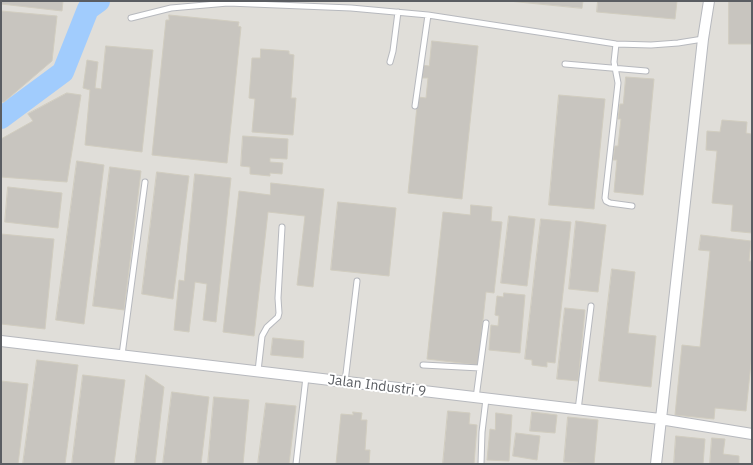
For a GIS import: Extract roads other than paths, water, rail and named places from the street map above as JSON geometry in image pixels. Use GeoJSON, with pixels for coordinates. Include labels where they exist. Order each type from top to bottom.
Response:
{"type":"FeatureCollection","features":[{"type":"Feature","properties":{"kind":"street"},"geometry":{"type":"LineString","coordinates":[[656,464],[703,39],[709,1]]}},
{"type":"Feature","properties":{"kind":"street","name":"Jalan Industri 9"},"geometry":{"type":"LineString","coordinates":[[1,341],[660,419],[752,434]]}},
{"type":"Feature","properties":{"kind":"lane"},"geometry":{"type":"LineString","coordinates":[[132,18],[171,8],[228,4],[351,8],[428,16],[616,44],[651,45],[703,39]]}},
{"type":"Feature","properties":{"kind":"lane"},"geometry":{"type":"LineString","coordinates":[[390,62],[398,12]]}},
{"type":"Feature","properties":{"kind":"lane"},"geometry":{"type":"LineString","coordinates":[[415,106],[428,16]]}},
{"type":"Feature","properties":{"kind":"lane"},"geometry":{"type":"LineString","coordinates":[[616,44],[614,62],[618,83],[605,198],[606,201],[610,203],[632,206]]}},
{"type":"Feature","properties":{"kind":"lane"},"geometry":{"type":"LineString","coordinates":[[565,64],[646,71]]}},
{"type":"Feature","properties":{"kind":"lane"},"geometry":{"type":"LineString","coordinates":[[122,355],[146,182]]}},
{"type":"Feature","properties":{"kind":"lane"},"geometry":{"type":"LineString","coordinates":[[258,371],[262,336],[264,331],[278,317],[279,313],[278,298],[282,227]]}},
{"type":"Feature","properties":{"kind":"lane"},"geometry":{"type":"LineString","coordinates":[[345,382],[357,281]]}},
{"type":"Feature","properties":{"kind":"lane"},"geometry":{"type":"LineString","coordinates":[[578,410],[591,306]]}},
{"type":"Feature","properties":{"kind":"lane"},"geometry":{"type":"LineString","coordinates":[[481,464],[482,432],[480,368],[486,323]]}},
{"type":"Feature","properties":{"kind":"lane"},"geometry":{"type":"LineString","coordinates":[[423,365],[480,368]]}},
{"type":"Feature","properties":{"kind":"lane"},"geometry":{"type":"LineString","coordinates":[[296,464],[306,377]]}},
{"type":"Feature","properties":{"kind":"waterway"},"geometry":{"type":"LineString","coordinates":[[1,118],[63,72],[88,9],[99,1]]}}]}
